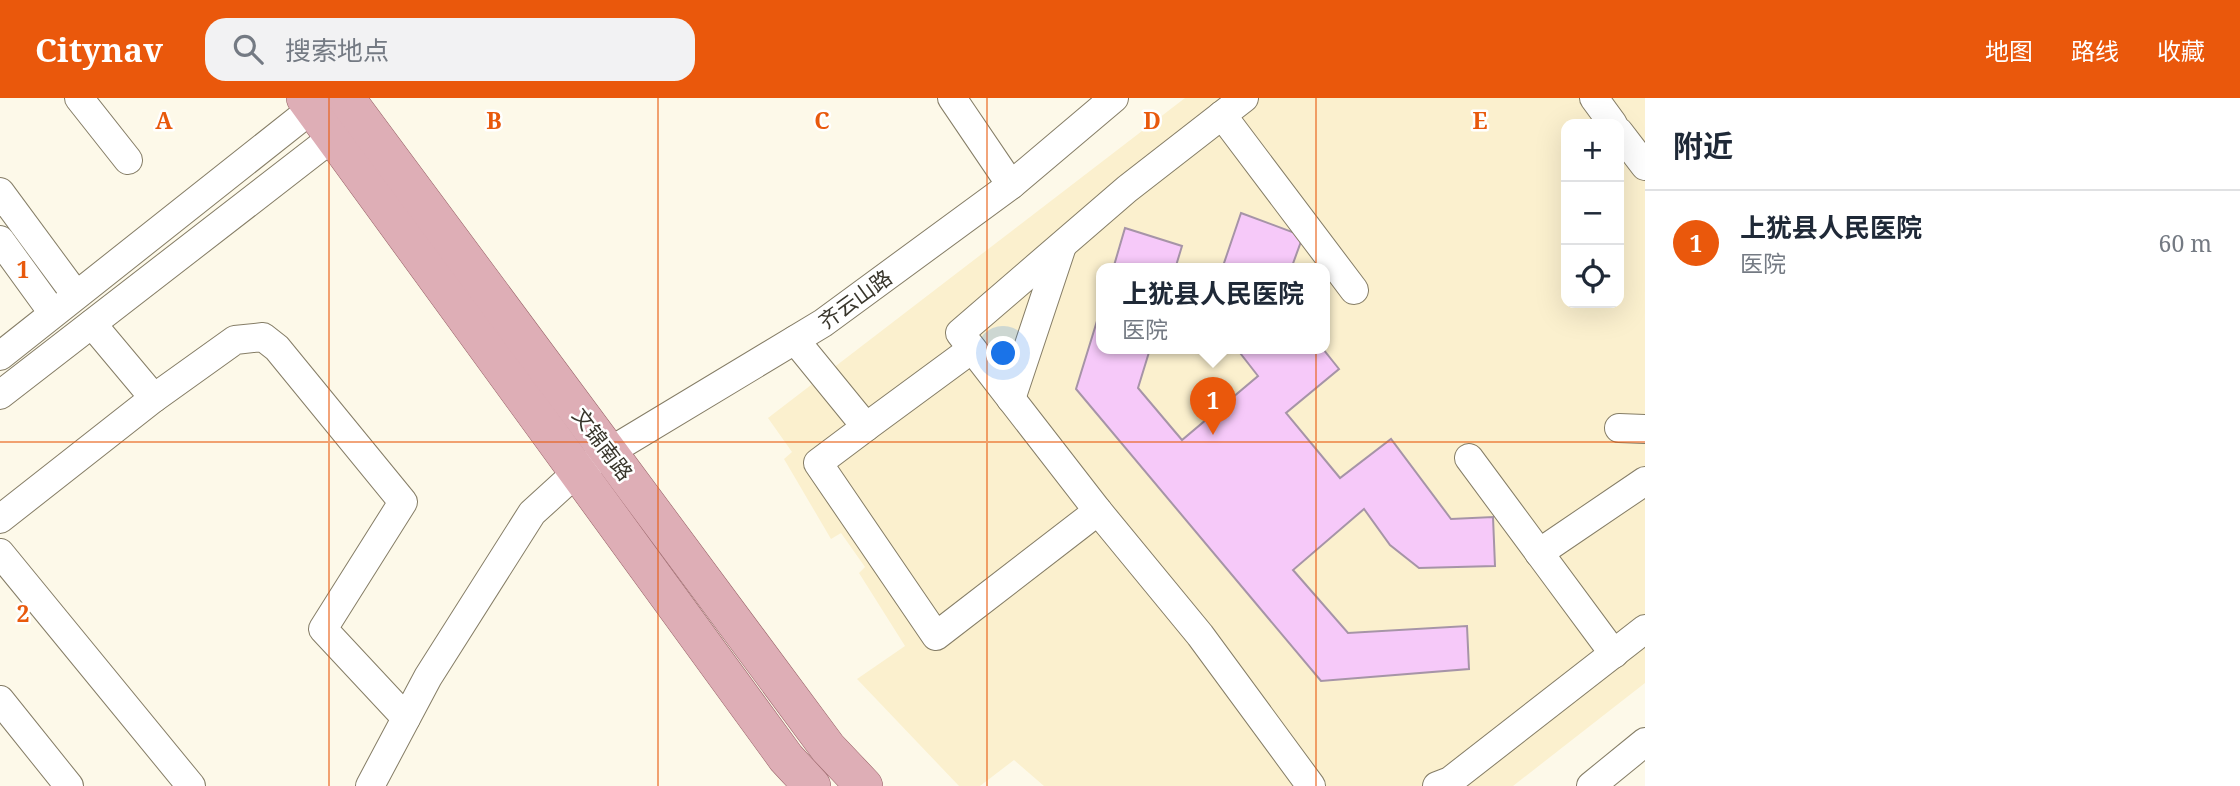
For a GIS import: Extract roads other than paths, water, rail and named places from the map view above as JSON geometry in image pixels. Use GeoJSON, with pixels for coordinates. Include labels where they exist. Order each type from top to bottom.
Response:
{"type":"FeatureCollection","features":[{"type":"Feature","properties":{"kind":"main road","name":"文锦南路"},"geometry":{"type":"LineString","coordinates":[[324,110],[608,452],[828,748],[864,786]]}},
{"type":"Feature","properties":{"kind":"main road","name":"文锦南路"},"geometry":{"type":"LineString","coordinates":[[324,110],[577,472],[786,758],[812,786]]}},
{"type":"Feature","properties":{"kind":"street"},"geometry":{"type":"LineString","coordinates":[[79,98],[128,160]]}},
{"type":"Feature","properties":{"kind":"street"},"geometry":{"type":"LineString","coordinates":[[952,98],[1011,185]]}},
{"type":"Feature","properties":{"kind":"street","name":"齐云山路"},"geometry":{"type":"LineString","coordinates":[[370,786],[428,677],[532,513],[577,472],[823,323],[1011,185],[1114,98]]}},
{"type":"Feature","properties":{"kind":"street"},"geometry":{"type":"LineString","coordinates":[[1244,98],[1127,188],[960,333],[1098,511],[1200,635],[1311,786]]}},
{"type":"Feature","properties":{"kind":"street"},"geometry":{"type":"LineString","coordinates":[[1594,98],[1609,119]]}},
{"type":"Feature","properties":{"kind":"street"},"geometry":{"type":"LineString","coordinates":[[0,356],[65,304],[324,110]]}},
{"type":"Feature","properties":{"kind":"street"},"geometry":{"type":"LineString","coordinates":[[0,396],[88,327],[324,110]]}},
{"type":"Feature","properties":{"kind":"street"},"geometry":{"type":"LineString","coordinates":[[1222,116],[1354,290]]}},
{"type":"Feature","properties":{"kind":"street"},"geometry":{"type":"LineString","coordinates":[[1624,139],[1645,166]]}},
{"type":"Feature","properties":{"kind":"street"},"geometry":{"type":"LineString","coordinates":[[0,192],[65,304]]}},
{"type":"Feature","properties":{"kind":"street"},"geometry":{"type":"LineString","coordinates":[[0,240],[155,398]]}},
{"type":"Feature","properties":{"kind":"street"},"geometry":{"type":"LineString","coordinates":[[1011,399],[1062,244]]}},
{"type":"Feature","properties":{"kind":"street"},"geometry":{"type":"LineString","coordinates":[[0,519],[155,398],[235,340],[263,337],[277,348],[403,502],[323,629],[407,718]]}},
{"type":"Feature","properties":{"kind":"street"},"geometry":{"type":"LineString","coordinates":[[794,340],[866,427]]}},
{"type":"Feature","properties":{"kind":"street"},"geometry":{"type":"LineString","coordinates":[[972,349],[818,463],[936,636],[1098,511]]}},
{"type":"Feature","properties":{"kind":"street"},"geometry":{"type":"LineString","coordinates":[[1469,458],[1614,654]]}},
{"type":"Feature","properties":{"kind":"street"},"geometry":{"type":"LineString","coordinates":[[1539,553],[1645,481]]}},
{"type":"Feature","properties":{"kind":"street"},"geometry":{"type":"LineString","coordinates":[[0,553],[191,786]]}},
{"type":"Feature","properties":{"kind":"street"},"geometry":{"type":"LineString","coordinates":[[1437,786],[1450,781],[1645,629]]}},
{"type":"Feature","properties":{"kind":"street"},"geometry":{"type":"LineString","coordinates":[[0,700],[69,786]]}},
{"type":"Feature","properties":{"kind":"street"},"geometry":{"type":"LineString","coordinates":[[1591,786],[1645,742]]}},
{"type":"Feature","properties":{"kind":"place","name":"上犹县人民医院"},"geometry":{"type":"Point","coordinates":[1213,435]}}]}
